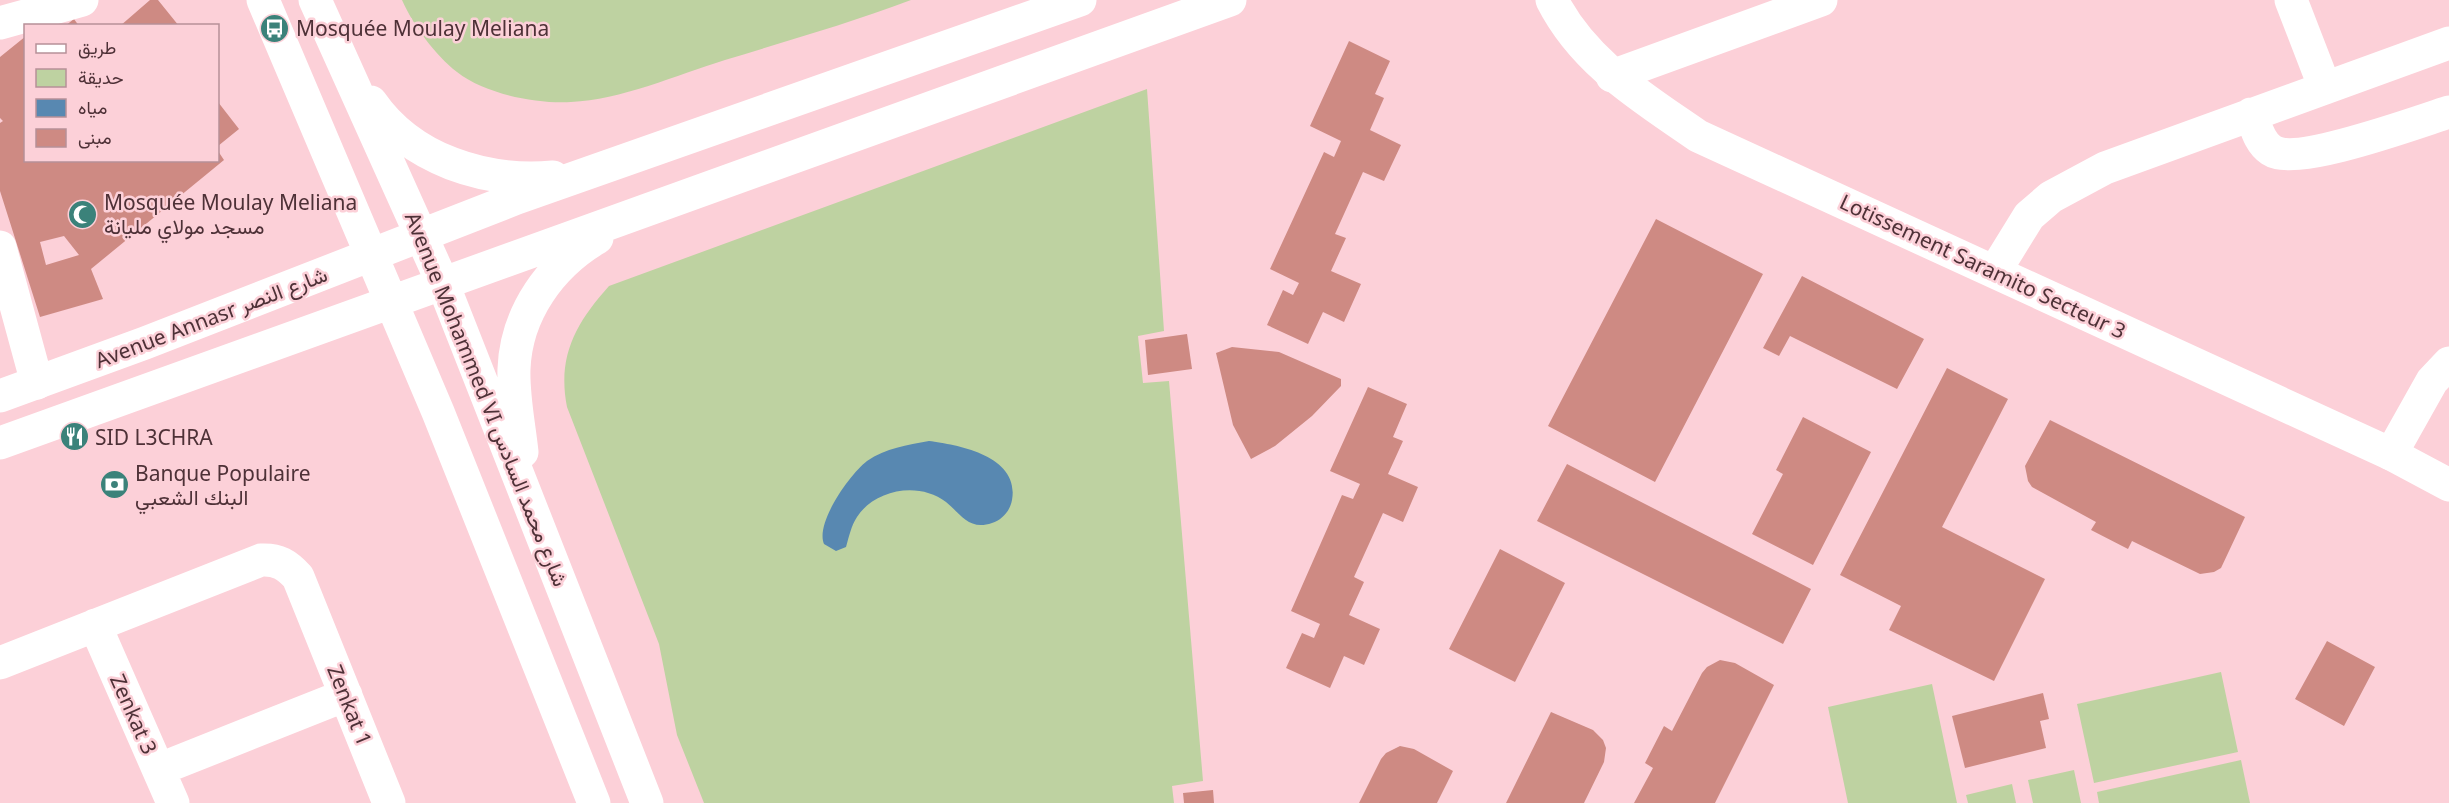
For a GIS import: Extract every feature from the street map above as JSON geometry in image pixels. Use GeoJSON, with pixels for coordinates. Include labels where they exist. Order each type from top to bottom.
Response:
{"type":"FeatureCollection","features":[{"type":"Feature","properties":{"kind":"main road"},"geometry":{"type":"LineString","coordinates":[[0,23],[82,0]]}},
{"type":"Feature","properties":{"kind":"main road"},"geometry":{"type":"LineString","coordinates":[[263,0],[438,412],[594,803]]}},
{"type":"Feature","properties":{"kind":"main road","name":"Avenue Mohammed VI شارع محمد السادس"},"geometry":{"type":"LineString","coordinates":[[315,0],[443,284],[647,803]]}},
{"type":"Feature","properties":{"kind":"main road"},"geometry":{"type":"LineString","coordinates":[[343,63],[377,111],[401,134],[427,152],[456,166],[487,175],[519,179],[551,177],[604,167],[1080,0]]}},
{"type":"Feature","properties":{"kind":"main road"},"geometry":{"type":"LineString","coordinates":[[0,443],[1230,0]]}},
{"type":"Feature","properties":{"kind":"main road","name":"Lotissement Saramito Secteur 3"},"geometry":{"type":"LineString","coordinates":[[1552,0],[1579,42],[1612,76],[1698,136],[2391,454],[2449,484]]}},
{"type":"Feature","properties":{"kind":"main road"},"geometry":{"type":"LineString","coordinates":[[1612,76],[1821,0]]}},
{"type":"Feature","properties":{"kind":"main road"},"geometry":{"type":"LineString","coordinates":[[2291,0],[2325,88]]}},
{"type":"Feature","properties":{"kind":"main road"},"geometry":{"type":"LineString","coordinates":[[1995,271],[2029,216],[2051,197],[2105,168],[2449,43]]}},
{"type":"Feature","properties":{"kind":"main road"},"geometry":{"type":"LineString","coordinates":[[2251,114],[2260,139],[2271,151],[2286,156],[2320,152],[2449,112]]}},
{"type":"Feature","properties":{"kind":"main road","name":"Avenue Annasr شارع النصر"},"geometry":{"type":"LineString","coordinates":[[0,396],[604,167]]}},
{"type":"Feature","properties":{"kind":"main road"},"geometry":{"type":"LineString","coordinates":[[530,504],[514,393],[517,342],[525,318],[546,282],[569,257],[645,210]]}},
{"type":"Feature","properties":{"kind":"main road"},"geometry":{"type":"LineString","coordinates":[[0,247],[37,383]]}},
{"type":"Feature","properties":{"kind":"main road"},"geometry":{"type":"LineString","coordinates":[[2391,454],[2432,381],[2449,363]]}},
{"type":"Feature","properties":{"kind":"main road","name":"Zenkat 1"},"geometry":{"type":"LineString","coordinates":[[94,625],[261,561],[275,559],[298,577],[389,803]]}},
{"type":"Feature","properties":{"kind":"main road"},"geometry":{"type":"LineString","coordinates":[[0,663],[94,625]]}},
{"type":"Feature","properties":{"kind":"main road","name":"Zenkat 3"},"geometry":{"type":"LineString","coordinates":[[94,625],[160,769],[173,803]]}},
{"type":"Feature","properties":{"kind":"main road"},"geometry":{"type":"LineString","coordinates":[[160,769],[346,695]]}},
{"type":"Feature","properties":{"kind":"green space"},"geometry":{"type":"Polygon","coordinates":[[[402,0],[911,0],[629,92],[590,100],[557,102],[511,96],[469,80],[449,65],[433,48],[418,29],[402,0]]]}},
{"type":"Feature","properties":{"kind":"green space"},"geometry":{"type":"Polygon","coordinates":[[[1147,89],[1164,331],[1138,336],[1143,383],[1169,381],[1203,781],[1172,786],[1174,803],[704,803],[677,735],[659,644],[567,407],[565,372],[567,356],[587,313],[609,286],[1147,89]]]}},
{"type":"Feature","properties":{"kind":"green space"},"geometry":{"type":"Polygon","coordinates":[[[2221,672],[2238,752],[2094,783],[2077,704],[2221,672]]]}},
{"type":"Feature","properties":{"kind":"green space"},"geometry":{"type":"Polygon","coordinates":[[[1932,684],[1957,803],[1848,803],[1828,707],[1932,684]]]}},
{"type":"Feature","properties":{"kind":"green space"},"geometry":{"type":"Polygon","coordinates":[[[2241,760],[2250,803],[2099,803],[2097,792],[2241,760]]]}},
{"type":"Feature","properties":{"kind":"green space"},"geometry":{"type":"Polygon","coordinates":[[[2074,770],[2081,803],[2033,803],[2028,780],[2074,770]]]}},
{"type":"Feature","properties":{"kind":"green space"},"geometry":{"type":"Polygon","coordinates":[[[2012,784],[2016,803],[1968,803],[1966,795],[2012,784]]]}},
{"type":"Feature","properties":{"kind":"water"},"geometry":{"type":"Polygon","coordinates":[[[929,441],[971,450],[997,463],[1007,473],[1012,485],[1012,500],[1002,517],[996,522],[977,525],[966,520],[935,495],[911,490],[898,491],[886,494],[865,507],[853,524],[846,547],[836,551],[824,544],[823,535],[829,512],[844,487],[860,467],[889,450],[929,441]]]}},
{"type":"Feature","properties":{"kind":"building"},"geometry":{"type":"Polygon","coordinates":[[[150,0],[158,0],[177,24],[122,24],[150,0]]]}},
{"type":"Feature","properties":{"kind":"building"},"geometry":{"type":"Polygon","coordinates":[[[74,19],[78,24],[68,24],[74,19]]]}},
{"type":"Feature","properties":{"kind":"building","name":"Mosquée Moulay Meliana مسجد مولاي مليانة"},"geometry":{"type":"Polygon","coordinates":[[[24,38],[24,162],[219,162],[219,152],[224,160],[91,269],[103,299],[40,317],[0,191],[0,123],[3,121],[0,118],[0,57],[24,38]],[[64,236],[40,242],[46,265],[79,255],[64,236]]]}},
{"type":"Feature","properties":{"kind":"building"},"geometry":{"type":"Polygon","coordinates":[[[1349,41],[1390,61],[1375,94],[1384,98],[1370,130],[1401,145],[1384,181],[1363,172],[1335,234],[1346,238],[1331,271],[1361,284],[1344,322],[1323,312],[1308,344],[1267,325],[1283,290],[1293,295],[1299,283],[1270,269],[1324,152],[1334,157],[1341,141],[1310,126],[1349,41]]]}},
{"type":"Feature","properties":{"kind":"building","name":"Mosquée Moulay Meliana مسجد مولاي مليانة"},"geometry":{"type":"Polygon","coordinates":[[[219,103],[239,129],[219,145],[219,103]]]}},
{"type":"Feature","properties":{"kind":"building"},"geometry":{"type":"Polygon","coordinates":[[[1656,219],[1763,274],[1655,482],[1548,426],[1656,219]]]}},
{"type":"Feature","properties":{"kind":"building"},"geometry":{"type":"Polygon","coordinates":[[[1802,276],[1924,339],[1897,389],[1790,336],[1779,356],[1763,348],[1802,276]]]}},
{"type":"Feature","properties":{"kind":"building"},"geometry":{"type":"Polygon","coordinates":[[[1187,334],[1192,369],[1148,375],[1145,340],[1187,334]]]}},
{"type":"Feature","properties":{"kind":"building"},"geometry":{"type":"Polygon","coordinates":[[[1232,347],[1279,352],[1341,379],[1341,386],[1312,416],[1275,446],[1251,459],[1233,425],[1216,353],[1232,347]]]}},
{"type":"Feature","properties":{"kind":"building"},"geometry":{"type":"Polygon","coordinates":[[[1947,368],[2008,399],[1942,527],[2045,579],[1994,681],[1889,630],[1901,606],[1840,575],[1947,368]]]}},
{"type":"Feature","properties":{"kind":"building"},"geometry":{"type":"Polygon","coordinates":[[[1368,387],[1407,404],[1393,437],[1403,441],[1388,474],[1418,487],[1403,522],[1383,513],[1354,577],[1364,582],[1349,615],[1380,629],[1364,665],[1344,656],[1330,688],[1286,668],[1302,633],[1314,638],[1320,624],[1291,611],[1342,495],[1353,499],[1360,484],[1330,471],[1368,387]]]}},
{"type":"Feature","properties":{"kind":"building"},"geometry":{"type":"Polygon","coordinates":[[[1803,417],[1871,452],[1813,565],[1752,534],[1783,474],[1776,470],[1803,417]]]}},
{"type":"Feature","properties":{"kind":"building"},"geometry":{"type":"Polygon","coordinates":[[[2050,420],[2245,517],[2221,568],[2214,572],[2200,574],[2132,541],[2128,549],[2091,530],[2096,522],[2032,487],[2028,481],[2025,466],[2050,420]]]}},
{"type":"Feature","properties":{"kind":"building"},"geometry":{"type":"Polygon","coordinates":[[[1567,464],[1811,589],[1783,644],[1537,521],[1567,464]]]}},
{"type":"Feature","properties":{"kind":"building"},"geometry":{"type":"Polygon","coordinates":[[[1500,549],[1565,583],[1515,682],[1449,649],[1500,549]]]}},
{"type":"Feature","properties":{"kind":"building"},"geometry":{"type":"Polygon","coordinates":[[[2327,641],[2375,667],[2344,726],[2295,699],[2327,641]]]}},
{"type":"Feature","properties":{"kind":"building"},"geometry":{"type":"Polygon","coordinates":[[[1720,660],[1735,663],[1774,685],[1715,803],[1634,803],[1653,768],[1645,763],[1664,726],[1672,731],[1702,673],[1707,667],[1720,660]]]}},
{"type":"Feature","properties":{"kind":"building"},"geometry":{"type":"Polygon","coordinates":[[[2043,693],[2049,719],[2040,721],[2046,748],[1965,768],[1952,716],[2043,693]]]}},
{"type":"Feature","properties":{"kind":"building"},"geometry":{"type":"Polygon","coordinates":[[[1551,712],[1593,730],[1603,740],[1606,748],[1604,762],[1584,803],[1506,803],[1551,712]]]}},
{"type":"Feature","properties":{"kind":"building"},"geometry":{"type":"Polygon","coordinates":[[[1400,746],[1414,749],[1453,771],[1437,803],[1359,803],[1381,759],[1386,753],[1400,746]]]}},
{"type":"Feature","properties":{"kind":"building"},"geometry":{"type":"Polygon","coordinates":[[[1213,790],[1214,803],[1184,803],[1183,793],[1213,790]]]}},
{"type":"Feature","properties":{"kind":"place","name":"Mosquée Moulay Meliana"},"geometry":{"type":"Point","coordinates":[275,28]}},
{"type":"Feature","properties":{"kind":"place","name":"Mosquée Moulay Meliana مسجد مولاي مليانة"},"geometry":{"type":"Point","coordinates":[83,214]}},
{"type":"Feature","properties":{"kind":"place","name":"SID L3CHRA"},"geometry":{"type":"Point","coordinates":[74,437]}},
{"type":"Feature","properties":{"kind":"place","name":"Banque Populaire البنك الشعبي"},"geometry":{"type":"Point","coordinates":[114,485]}}]}
